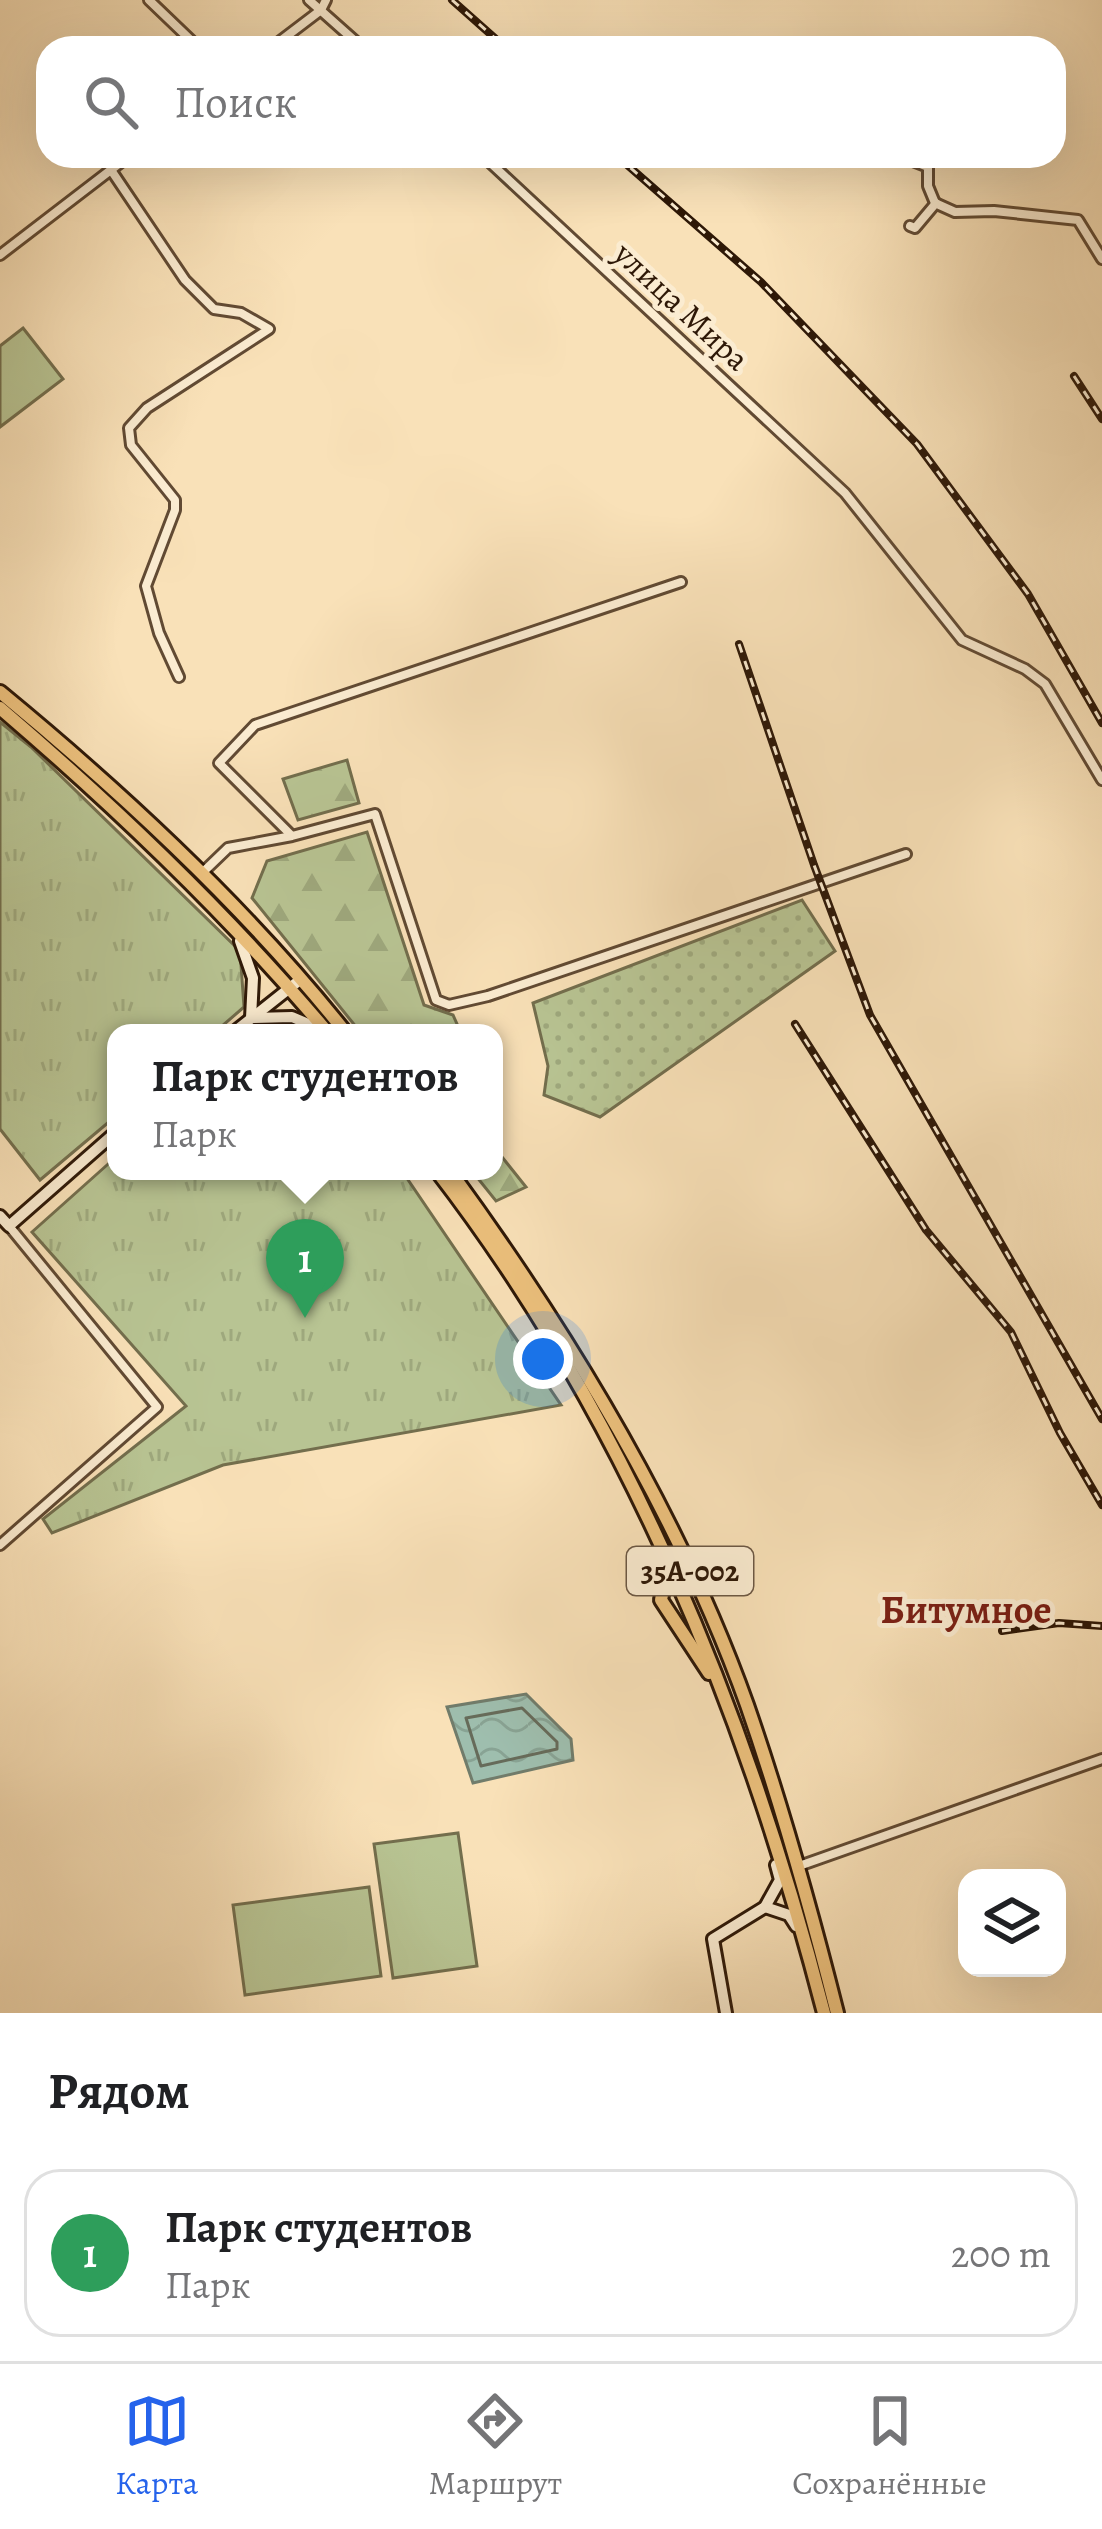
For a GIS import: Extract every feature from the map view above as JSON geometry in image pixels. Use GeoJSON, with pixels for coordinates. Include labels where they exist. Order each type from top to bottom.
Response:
{"type":"FeatureCollection","features":[{"type":"Feature","properties":{"kind":"main road"},"geometry":{"type":"LineString","coordinates":[[0,692],[201,874],[295,983],[321,1024]]}},
{"type":"Feature","properties":{"kind":"main road"},"geometry":{"type":"LineString","coordinates":[[0,709],[108,802],[337,1024]]}},
{"type":"Feature","properties":{"kind":"main road","name":"35А-002"},"geometry":{"type":"LineString","coordinates":[[444,1180],[482,1228],[585,1395],[677,1578],[732,1711],[823,2013]]}},
{"type":"Feature","properties":{"kind":"main road","name":"35А-002"},"geometry":{"type":"LineString","coordinates":[[456,1180],[596,1389],[698,1587],[747,1705],[837,2013]]}},
{"type":"Feature","properties":{"kind":"main road"},"geometry":{"type":"LineString","coordinates":[[698,1587],[677,1578],[664,1584],[661,1600],[732,1711]]}},
{"type":"Feature","properties":{"kind":"street"},"geometry":{"type":"LineString","coordinates":[[149,0],[186,36]]}},
{"type":"Feature","properties":{"kind":"street"},"geometry":{"type":"LineString","coordinates":[[309,0],[324,5],[352,36]]}},
{"type":"Feature","properties":{"kind":"street"},"geometry":{"type":"LineString","coordinates":[[286,36],[324,5]]}},
{"type":"Feature","properties":{"kind":"street"},"geometry":{"type":"LineString","coordinates":[[0,255],[114,168]]}},
{"type":"Feature","properties":{"kind":"street","name":"улица Мира"},"geometry":{"type":"LineString","coordinates":[[496,168],[845,493],[962,640],[1025,669],[1045,684],[1102,780]]}},
{"type":"Feature","properties":{"kind":"street"},"geometry":{"type":"LineString","coordinates":[[928,168],[928,186],[936,203],[955,212],[1078,220],[1102,259]]}},
{"type":"Feature","properties":{"kind":"street"},"geometry":{"type":"LineString","coordinates":[[112,170],[185,280],[214,309],[241,313],[269,329],[147,408],[129,428],[130,445],[175,500],[146,586],[159,634],[179,677]]}},
{"type":"Feature","properties":{"kind":"street"},"geometry":{"type":"LineString","coordinates":[[910,226],[916,228],[936,203]]}},
{"type":"Feature","properties":{"kind":"street"},"geometry":{"type":"LineString","coordinates":[[292,836],[219,763],[255,724],[681,582]]}},
{"type":"Feature","properties":{"kind":"street"},"geometry":{"type":"LineString","coordinates":[[201,874],[229,848],[374,814],[436,1000],[449,1004],[488,996],[906,854]]}},
{"type":"Feature","properties":{"kind":"street"},"geometry":{"type":"LineString","coordinates":[[224,916],[249,958],[254,991],[251,1018]]}},
{"type":"Feature","properties":{"kind":"street"},"geometry":{"type":"LineString","coordinates":[[244,1024],[295,983]]}},
{"type":"Feature","properties":{"kind":"street"},"geometry":{"type":"LineString","coordinates":[[251,1018],[271,1015],[315,1024]]}},
{"type":"Feature","properties":{"kind":"street"},"geometry":{"type":"LineString","coordinates":[[0,1544],[157,1407],[4,1221],[107,1139]]}},
{"type":"Feature","properties":{"kind":"street"},"geometry":{"type":"LineString","coordinates":[[797,1866],[1102,1759]]}},
{"type":"Feature","properties":{"kind":"street"},"geometry":{"type":"LineString","coordinates":[[726,2013],[713,1939],[765,1907],[780,1880],[751,1768]]}},
{"type":"Feature","properties":{"kind":"street"},"geometry":{"type":"LineString","coordinates":[[765,1907],[782,1910],[794,1922],[823,2013]]}},
{"type":"Feature","properties":{"kind":"green space"},"geometry":{"type":"Polygon","coordinates":[[[23,328],[63,379],[0,427],[0,346],[23,328]]]}},
{"type":"Feature","properties":{"kind":"green space"},"geometry":{"type":"Polygon","coordinates":[[[0,722],[240,951],[244,1007],[224,1024],[107,1024],[107,1124],[40,1180],[0,1129],[0,722]]]}},
{"type":"Feature","properties":{"kind":"green space"},"geometry":{"type":"Polygon","coordinates":[[[347,760],[359,803],[298,820],[283,779],[347,760]]]}},
{"type":"Feature","properties":{"kind":"green space"},"geometry":{"type":"Polygon","coordinates":[[[367,832],[424,1005],[453,1015],[457,1024],[354,1024],[252,898],[267,861],[367,832]]]}},
{"type":"Feature","properties":{"kind":"green space"},"geometry":{"type":"Polygon","coordinates":[[[802,900],[835,951],[600,1117],[544,1095],[548,1066],[533,1003],[802,900]]]}},
{"type":"Feature","properties":{"kind":"green space"},"geometry":{"type":"Polygon","coordinates":[[[503,1158],[526,1187],[496,1201],[479,1180],[503,1180],[503,1158]]]}},
{"type":"Feature","properties":{"kind":"green space"},"geometry":{"type":"Polygon","coordinates":[[[107,1165],[107,1180],[408,1180],[561,1405],[223,1465],[52,1533],[43,1519],[186,1406],[32,1232],[107,1165]]]}},
{"type":"Feature","properties":{"kind":"green space"},"geometry":{"type":"Polygon","coordinates":[[[458,1833],[477,1966],[393,1978],[374,1844],[458,1833]]]}},
{"type":"Feature","properties":{"kind":"green space"},"geometry":{"type":"Polygon","coordinates":[[[369,1887],[381,1976],[245,1995],[233,1905],[369,1887]]]}},
{"type":"Feature","properties":{"kind":"water"},"geometry":{"type":"Polygon","coordinates":[[[526,1694],[571,1739],[573,1760],[473,1783],[447,1707],[526,1694]]]}},
{"type":"Feature","properties":{"kind":"railway"},"geometry":{"type":"LineString","coordinates":[[452,0],[492,36]]}},
{"type":"Feature","properties":{"kind":"railway"},"geometry":{"type":"LineString","coordinates":[[631,168],[761,282],[917,444],[1028,594],[1102,723]]}},
{"type":"Feature","properties":{"kind":"railway"},"geometry":{"type":"LineString","coordinates":[[1074,376],[1102,419]]}},
{"type":"Feature","properties":{"kind":"railway"},"geometry":{"type":"LineString","coordinates":[[739,644],[870,1015],[1102,1419]]}},
{"type":"Feature","properties":{"kind":"railway"},"geometry":{"type":"LineString","coordinates":[[795,1024],[926,1230],[1011,1332],[1060,1433],[1102,1505]]}},
{"type":"Feature","properties":{"kind":"railway"},"geometry":{"type":"LineString","coordinates":[[1002,1631],[1059,1623],[1102,1626]]}},
{"type":"Feature","properties":{"kind":"place","name":"Парк студентов"},"geometry":{"type":"Point","coordinates":[305,1318]}},
{"type":"Feature","properties":{"kind":"district","name":"Битумное"},"geometry":{"type":"Point","coordinates":[966,1609]}}]}
